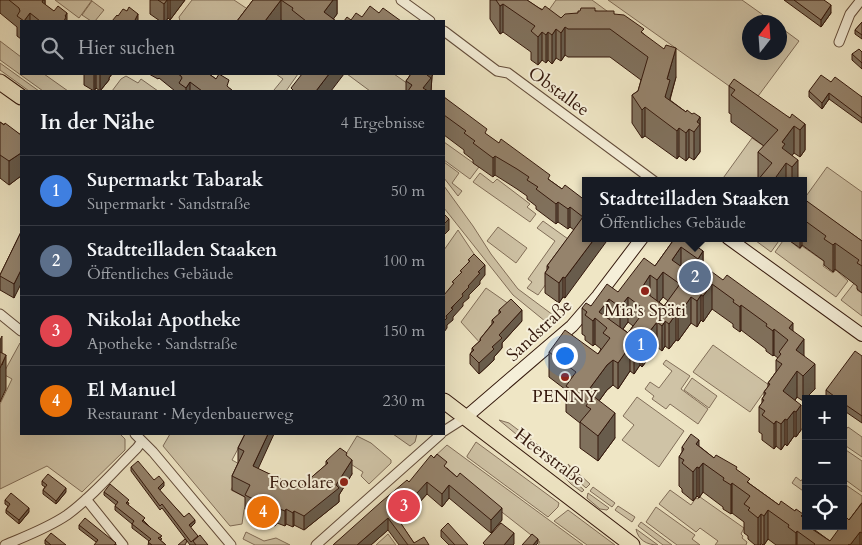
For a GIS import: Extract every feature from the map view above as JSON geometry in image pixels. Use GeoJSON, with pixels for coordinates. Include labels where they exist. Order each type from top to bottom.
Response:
{"type":"FeatureCollection","features":[{"type":"Feature","properties":{"kind":"main road"},"geometry":{"type":"LineString","coordinates":[[0,82],[20,96]]}},
{"type":"Feature","properties":{"kind":"main road","name":"Heerstraße"},"geometry":{"type":"LineString","coordinates":[[445,402],[632,545]]}},
{"type":"Feature","properties":{"kind":"street"},"geometry":{"type":"LineString","coordinates":[[401,0],[429,20]]}},
{"type":"Feature","properties":{"kind":"street"},"geometry":{"type":"LineString","coordinates":[[839,42],[856,2]]}},
{"type":"Feature","properties":{"kind":"street","name":"Obstallee"},"geometry":{"type":"LineString","coordinates":[[445,33],[497,71],[508,73],[649,177]]}},
{"type":"Feature","properties":{"kind":"street","name":"Sandstraße"},"geometry":{"type":"LineString","coordinates":[[445,431],[466,417],[572,326],[598,296],[639,242]]}},
{"type":"Feature","properties":{"kind":"street"},"geometry":{"type":"LineString","coordinates":[[734,242],[862,335]]}},
{"type":"Feature","properties":{"kind":"street"},"geometry":{"type":"LineString","coordinates":[[0,314],[20,330]]}},
{"type":"Feature","properties":{"kind":"street","name":"Sandstraße"},"geometry":{"type":"LineString","coordinates":[[316,545],[440,435]]}},
{"type":"Feature","properties":{"kind":"street"},"geometry":{"type":"LineString","coordinates":[[5,545],[22,542],[68,514],[86,499],[137,448],[138,437]]}},
{"type":"Feature","properties":{"kind":"street"},"geometry":{"type":"LineString","coordinates":[[138,437],[231,545]]}},
{"type":"Feature","properties":{"kind":"street"},"geometry":{"type":"LineString","coordinates":[[86,499],[123,545]]}},
{"type":"Feature","properties":{"kind":"shaded area"},"geometry":{"type":"Polygon","coordinates":[[[55,0],[92,0],[79,18],[55,0]]]}},
{"type":"Feature","properties":{"kind":"shaded area"},"geometry":{"type":"Polygon","coordinates":[[[192,0],[234,0],[252,12],[246,20],[180,20],[179,17],[192,0]]]}},
{"type":"Feature","properties":{"kind":"shaded area"},"geometry":{"type":"Polygon","coordinates":[[[556,0],[592,0],[626,25],[539,24],[556,0]]]}},
{"type":"Feature","properties":{"kind":"shaded area"},"geometry":{"type":"Polygon","coordinates":[[[608,0],[742,0],[763,15],[742,15],[742,60],[785,60],[753,103],[608,0]]]}},
{"type":"Feature","properties":{"kind":"shaded area"},"geometry":{"type":"Polygon","coordinates":[[[92,1],[104,10],[96,20],[90,20],[82,15],[92,1]]]}},
{"type":"Feature","properties":{"kind":"shaded area"},"geometry":{"type":"Polygon","coordinates":[[[787,32],[799,41],[787,57],[787,32]]]}},
{"type":"Feature","properties":{"kind":"shaded area"},"geometry":{"type":"Polygon","coordinates":[[[0,41],[20,56],[20,74],[0,60],[0,41]]]}},
{"type":"Feature","properties":{"kind":"shaded area"},"geometry":{"type":"Polygon","coordinates":[[[0,63],[38,90],[28,90],[0,70],[0,63]]]}},
{"type":"Feature","properties":{"kind":"shaded area"},"geometry":{"type":"Polygon","coordinates":[[[21,75],[45,75],[67,90],[42,90],[21,75]]]}},
{"type":"Feature","properties":{"kind":"shaded area"},"geometry":{"type":"Polygon","coordinates":[[[277,75],[297,75],[287,90],[274,90],[283,79],[277,75]]]}},
{"type":"Feature","properties":{"kind":"shaded area"},"geometry":{"type":"Polygon","coordinates":[[[348,75],[395,75],[411,86],[408,90],[369,90],[348,75]]]}},
{"type":"Feature","properties":{"kind":"shaded area"},"geometry":{"type":"Polygon","coordinates":[[[126,76],[138,83],[141,79],[157,90],[113,90],[121,79],[126,76]]]}},
{"type":"Feature","properties":{"kind":"shaded area"},"geometry":{"type":"Polygon","coordinates":[[[752,138],[778,156],[764,177],[724,177],[752,138]]]}},
{"type":"Feature","properties":{"kind":"shaded area"},"geometry":{"type":"Polygon","coordinates":[[[445,143],[479,167],[470,179],[445,161],[445,143]]]}},
{"type":"Feature","properties":{"kind":"shaded area"},"geometry":{"type":"Polygon","coordinates":[[[445,163],[459,173],[452,183],[462,191],[458,196],[445,179],[445,163]]]}},
{"type":"Feature","properties":{"kind":"shaded area"},"geometry":{"type":"Polygon","coordinates":[[[827,167],[862,192],[862,256],[807,214],[807,195],[827,167]]]}},
{"type":"Feature","properties":{"kind":"shaded area"},"geometry":{"type":"Polygon","coordinates":[[[480,173],[493,183],[497,179],[530,204],[527,207],[536,214],[530,222],[473,182],[480,173]]]}},
{"type":"Feature","properties":{"kind":"shaded area"},"geometry":{"type":"Polygon","coordinates":[[[445,187],[491,254],[518,289],[553,315],[551,326],[513,295],[445,209],[445,187]]]}},
{"type":"Feature","properties":{"kind":"shaded area"},"geometry":{"type":"Polygon","coordinates":[[[543,221],[575,244],[538,295],[527,288],[532,282],[528,279],[555,241],[537,228],[543,221]]]}},
{"type":"Feature","properties":{"kind":"shaded area"},"geometry":{"type":"Polygon","coordinates":[[[498,227],[527,248],[516,263],[487,241],[498,227]]]}},
{"type":"Feature","properties":{"kind":"shaded area"},"geometry":{"type":"Polygon","coordinates":[[[458,230],[474,254],[445,298],[445,249],[458,230]]]}},
{"type":"Feature","properties":{"kind":"shaded area"},"geometry":{"type":"Polygon","coordinates":[[[757,242],[778,242],[771,252],[757,242]]]}},
{"type":"Feature","properties":{"kind":"shaded area"},"geometry":{"type":"Polygon","coordinates":[[[782,242],[791,242],[800,249],[802,246],[825,262],[823,266],[833,273],[836,270],[848,281],[836,297],[775,252],[782,242]]]}},
{"type":"Feature","properties":{"kind":"shaded area"},"geometry":{"type":"Polygon","coordinates":[[[855,282],[860,286],[857,290],[862,293],[862,316],[841,300],[855,282]]]}},
{"type":"Feature","properties":{"kind":"shaded area"},"geometry":{"type":"Polygon","coordinates":[[[486,288],[509,304],[481,344],[461,322],[486,288]]]}},
{"type":"Feature","properties":{"kind":"shaded area"},"geometry":{"type":"Polygon","coordinates":[[[20,343],[20,435],[121,435],[125,439],[125,450],[82,492],[47,466],[0,489],[0,404],[12,379],[3,374],[20,343]]]}},
{"type":"Feature","properties":{"kind":"shaded area"},"geometry":{"type":"Polygon","coordinates":[[[713,345],[769,385],[750,412],[693,372],[713,345]]]}},
{"type":"Feature","properties":{"kind":"shaded area"},"geometry":{"type":"Polygon","coordinates":[[[666,360],[690,376],[681,389],[708,409],[698,424],[670,404],[666,409],[652,399],[654,396],[645,389],[650,382],[659,388],[672,371],[663,364],[666,360]]]}},
{"type":"Feature","properties":{"kind":"shaded area"},"geometry":{"type":"Polygon","coordinates":[[[692,378],[717,396],[709,408],[684,390],[692,378]]]}},
{"type":"Feature","properties":{"kind":"shaded area"},"geometry":{"type":"Polygon","coordinates":[[[637,397],[684,431],[659,467],[622,440],[634,425],[623,416],[637,397]]]}},
{"type":"Feature","properties":{"kind":"shaded area"},"geometry":{"type":"Polygon","coordinates":[[[499,420],[509,423],[566,466],[575,482],[584,490],[582,492],[571,484],[551,463],[499,420]]]}},
{"type":"Feature","properties":{"kind":"shaded area"},"geometry":{"type":"Polygon","coordinates":[[[848,427],[862,437],[862,457],[847,447],[848,427]]]}},
{"type":"Feature","properties":{"kind":"shaded area"},"geometry":{"type":"Polygon","coordinates":[[[169,435],[245,435],[232,460],[243,466],[231,490],[249,499],[244,510],[242,524],[230,526],[163,446],[169,435]]]}},
{"type":"Feature","properties":{"kind":"shaded area"},"geometry":{"type":"Polygon","coordinates":[[[394,435],[417,435],[415,442],[410,446],[394,435]]]}},
{"type":"Feature","properties":{"kind":"shaded area"},"geometry":{"type":"Polygon","coordinates":[[[357,436],[371,443],[391,460],[391,463],[369,484],[361,476],[363,472],[343,459],[357,436]]]}},
{"type":"Feature","properties":{"kind":"shaded area"},"geometry":{"type":"Polygon","coordinates":[[[476,442],[559,503],[558,507],[548,517],[467,457],[476,442]]]}},
{"type":"Feature","properties":{"kind":"shaded area"},"geometry":{"type":"Polygon","coordinates":[[[447,445],[583,545],[538,545],[540,542],[433,458],[447,445]]]}},
{"type":"Feature","properties":{"kind":"shaded area"},"geometry":{"type":"Polygon","coordinates":[[[847,451],[862,461],[862,492],[847,481],[847,451]]]}},
{"type":"Feature","properties":{"kind":"shaded area"},"geometry":{"type":"Polygon","coordinates":[[[568,464],[590,484],[586,488],[577,480],[568,464]]]}},
{"type":"Feature","properties":{"kind":"shaded area"},"geometry":{"type":"Polygon","coordinates":[[[796,477],[801,481],[802,480],[802,490],[792,483],[796,477]]]}},
{"type":"Feature","properties":{"kind":"shaded area"},"geometry":{"type":"Polygon","coordinates":[[[847,486],[862,496],[862,502],[847,523],[847,486]]]}},
{"type":"Feature","properties":{"kind":"shaded area"},"geometry":{"type":"Polygon","coordinates":[[[593,487],[615,503],[612,507],[590,491],[593,487]]]}},
{"type":"Feature","properties":{"kind":"shaded area"},"geometry":{"type":"Polygon","coordinates":[[[670,490],[691,505],[696,498],[700,497],[744,528],[741,534],[742,538],[747,542],[746,545],[715,545],[718,541],[700,528],[696,532],[659,504],[670,490]]]}},
{"type":"Feature","properties":{"kind":"shaded area"},"geometry":{"type":"Polygon","coordinates":[[[588,493],[609,508],[607,510],[600,509],[587,498],[588,493]]]}},
{"type":"Feature","properties":{"kind":"shaded area"},"geometry":{"type":"Polygon","coordinates":[[[618,506],[635,517],[632,522],[615,510],[618,506]]]}},
{"type":"Feature","properties":{"kind":"shaded area"},"geometry":{"type":"Polygon","coordinates":[[[656,507],[695,535],[692,539],[700,545],[677,545],[646,522],[656,507]]]}},
{"type":"Feature","properties":{"kind":"shaded area"},"geometry":{"type":"Polygon","coordinates":[[[568,510],[615,545],[587,545],[554,521],[568,510]]]}},
{"type":"Feature","properties":{"kind":"shaded area"},"geometry":{"type":"Polygon","coordinates":[[[641,522],[672,545],[663,545],[638,526],[641,522]]]}},
{"type":"Feature","properties":{"kind":"shaded area"},"geometry":{"type":"Polygon","coordinates":[[[636,529],[658,545],[644,541],[636,529]]]}},
{"type":"Feature","properties":{"kind":"shaded area"},"geometry":{"type":"Polygon","coordinates":[[[246,532],[264,541],[276,538],[290,545],[255,545],[243,539],[246,532]]]}},
{"type":"Feature","properties":{"kind":"shaded area"},"geometry":{"type":"Polygon","coordinates":[[[388,534],[396,545],[376,545],[388,534]]]}},
{"type":"Feature","properties":{"kind":"building"},"geometry":{"type":"Polygon","coordinates":[[[9,0],[43,0],[42,2],[54,11],[58,6],[67,13],[64,20],[39,20],[30,13],[23,20],[17,16],[20,11],[9,0]]]}},
{"type":"Feature","properties":{"kind":"building"},"geometry":{"type":"Polygon","coordinates":[[[158,0],[167,0],[164,4],[158,0]]]}},
{"type":"Feature","properties":{"kind":"building"},"geometry":{"type":"Polygon","coordinates":[[[253,0],[281,0],[266,20],[238,20],[253,0]]]}},
{"type":"Feature","properties":{"kind":"building"},"geometry":{"type":"Polygon","coordinates":[[[281,0],[333,0],[324,12],[335,20],[305,20],[292,10],[293,8],[281,0]]]}},
{"type":"Feature","properties":{"kind":"building"},"geometry":{"type":"Polygon","coordinates":[[[496,0],[527,0],[542,10],[545,6],[561,18],[565,14],[578,13],[581,8],[595,8],[595,11],[614,11],[614,14],[624,15],[644,29],[641,32],[664,49],[666,45],[676,48],[667,79],[670,80],[665,97],[686,112],[687,110],[700,117],[697,122],[700,124],[694,132],[689,129],[686,133],[679,128],[677,131],[645,107],[642,110],[632,95],[638,91],[648,57],[610,29],[568,29],[565,27],[561,33],[556,29],[552,35],[548,32],[546,35],[542,32],[538,37],[531,31],[535,26],[503,4],[500,6],[496,0]]]}},
{"type":"Feature","properties":{"kind":"building"},"geometry":{"type":"Polygon","coordinates":[[[794,0],[824,0],[831,5],[821,20],[794,0]]]}},
{"type":"Feature","properties":{"kind":"building"},"geometry":{"type":"Polygon","coordinates":[[[370,6],[379,13],[383,8],[400,20],[351,20],[356,13],[362,17],[370,6]]]}},
{"type":"Feature","properties":{"kind":"building"},"geometry":{"type":"Polygon","coordinates":[[[129,7],[138,14],[135,20],[113,20],[123,9],[127,11],[129,7]]]}},
{"type":"Feature","properties":{"kind":"building"},"geometry":{"type":"Polygon","coordinates":[[[862,22],[862,35],[855,30],[862,22]]]}},
{"type":"Feature","properties":{"kind":"building"},"geometry":{"type":"Polygon","coordinates":[[[859,49],[862,52],[862,63],[852,54],[859,49]]]}},
{"type":"Feature","properties":{"kind":"building"},"geometry":{"type":"Polygon","coordinates":[[[180,75],[210,75],[216,79],[221,75],[229,80],[227,86],[232,90],[201,90],[190,82],[186,88],[179,83],[182,78],[180,75]]]}},
{"type":"Feature","properties":{"kind":"building"},"geometry":{"type":"Polygon","coordinates":[[[301,75],[328,75],[317,90],[293,90],[291,88],[301,75]]]}},
{"type":"Feature","properties":{"kind":"building"},"geometry":{"type":"Polygon","coordinates":[[[410,75],[427,75],[431,78],[423,88],[426,90],[409,90],[412,85],[406,81],[410,75]]]}},
{"type":"Feature","properties":{"kind":"building"},"geometry":{"type":"Polygon","coordinates":[[[821,75],[831,82],[835,77],[862,97],[862,118],[829,93],[822,103],[809,91],[821,75]]]}},
{"type":"Feature","properties":{"kind":"building"},"geometry":{"type":"Polygon","coordinates":[[[734,79],[790,118],[792,114],[805,124],[800,130],[794,126],[782,142],[785,144],[782,148],[798,160],[792,167],[786,163],[776,177],[760,177],[772,163],[758,152],[778,130],[731,95],[735,90],[729,86],[734,79]]]}},
{"type":"Feature","properties":{"kind":"building"},"geometry":{"type":"Polygon","coordinates":[[[445,98],[487,129],[485,133],[499,143],[501,139],[550,175],[548,179],[562,189],[565,185],[582,198],[582,216],[570,207],[568,209],[558,202],[556,204],[536,189],[538,187],[527,180],[529,177],[495,156],[493,158],[473,143],[475,141],[464,133],[466,131],[445,116],[445,98]]]}},
{"type":"Feature","properties":{"kind":"building"},"geometry":{"type":"Polygon","coordinates":[[[0,122],[4,125],[5,123],[20,134],[20,154],[9,161],[0,155],[0,122]]]}},
{"type":"Feature","properties":{"kind":"building"},"geometry":{"type":"Polygon","coordinates":[[[807,201],[862,241],[862,266],[857,263],[859,260],[835,243],[833,245],[824,239],[826,236],[807,222],[807,201]]]}},
{"type":"Feature","properties":{"kind":"building"},"geometry":{"type":"Polygon","coordinates":[[[445,215],[449,219],[445,223],[445,215]]]}},
{"type":"Feature","properties":{"kind":"building"},"geometry":{"type":"Polygon","coordinates":[[[582,218],[582,242],[592,242],[565,278],[563,277],[559,283],[545,273],[549,267],[547,266],[582,218]]]}},
{"type":"Feature","properties":{"kind":"building"},"geometry":{"type":"Polygon","coordinates":[[[20,234],[20,272],[14,284],[0,275],[20,234]]]}},
{"type":"Feature","properties":{"kind":"building"},"geometry":{"type":"Polygon","coordinates":[[[672,242],[691,242],[703,251],[698,259],[681,247],[672,260],[700,280],[708,269],[723,280],[727,275],[793,323],[789,328],[804,339],[796,350],[815,364],[803,376],[797,371],[783,391],[801,405],[796,412],[794,411],[781,424],[776,421],[774,424],[762,415],[765,411],[759,407],[764,400],[762,399],[766,393],[764,392],[770,384],[768,383],[782,364],[776,360],[781,354],[779,352],[788,340],[774,329],[773,331],[766,326],[767,324],[741,305],[740,307],[733,302],[734,300],[712,284],[697,301],[691,297],[678,316],[676,314],[669,324],[665,321],[662,326],[657,322],[634,349],[630,346],[618,363],[613,360],[607,365],[588,392],[615,413],[598,436],[580,422],[591,409],[586,406],[588,403],[566,386],[576,372],[549,352],[565,330],[598,354],[610,338],[603,333],[607,328],[595,318],[593,321],[585,315],[587,312],[582,308],[586,303],[591,306],[607,284],[618,292],[644,258],[655,266],[672,242]],[[663,272],[657,280],[650,275],[641,289],[664,306],[680,284],[663,272]],[[628,297],[620,307],[609,299],[599,312],[628,333],[645,310],[628,297]]]}},
{"type":"Feature","properties":{"kind":"building"},"geometry":{"type":"Polygon","coordinates":[[[474,254],[485,265],[462,294],[463,296],[451,308],[453,309],[446,316],[445,320],[445,294],[454,283],[452,282],[462,272],[460,271],[470,261],[468,260],[474,254]]]}},
{"type":"Feature","properties":{"kind":"building"},"geometry":{"type":"Polygon","coordinates":[[[511,299],[522,310],[499,335],[502,338],[492,347],[494,349],[479,363],[470,354],[474,350],[472,348],[481,340],[494,322],[492,320],[501,312],[499,310],[511,299]]]}},
{"type":"Feature","properties":{"kind":"building"},"geometry":{"type":"Polygon","coordinates":[[[855,351],[862,356],[862,416],[847,406],[847,395],[833,395],[826,390],[855,351]]]}},
{"type":"Feature","properties":{"kind":"building"},"geometry":{"type":"Polygon","coordinates":[[[0,352],[6,355],[0,368],[0,352]]]}},
{"type":"Feature","properties":{"kind":"building"},"geometry":{"type":"Polygon","coordinates":[[[691,434],[699,440],[696,444],[714,458],[716,455],[737,467],[736,469],[750,479],[747,482],[779,505],[781,501],[795,511],[796,509],[802,513],[802,530],[814,530],[830,541],[838,530],[847,530],[847,518],[849,520],[862,503],[862,533],[860,532],[850,545],[814,545],[768,510],[764,516],[761,514],[758,518],[744,504],[750,496],[732,483],[731,485],[723,480],[724,478],[703,463],[693,472],[682,463],[684,460],[679,457],[684,449],[682,447],[691,434]]]}},
{"type":"Feature","properties":{"kind":"building"},"geometry":{"type":"Polygon","coordinates":[[[244,435],[268,435],[253,466],[299,488],[328,463],[326,461],[340,448],[352,460],[336,485],[339,488],[304,516],[286,509],[285,511],[277,508],[275,512],[245,495],[250,485],[232,476],[244,451],[238,448],[244,435]]]}},
{"type":"Feature","properties":{"kind":"building"},"geometry":{"type":"Polygon","coordinates":[[[437,454],[447,462],[444,466],[457,477],[460,473],[502,508],[491,520],[449,485],[442,494],[427,482],[394,513],[414,543],[424,537],[429,545],[408,545],[388,518],[357,545],[333,545],[407,480],[409,482],[431,455],[434,458],[437,454]]]}},
{"type":"Feature","properties":{"kind":"building"},"geometry":{"type":"Polygon","coordinates":[[[138,461],[154,480],[159,476],[164,482],[158,488],[184,517],[189,513],[195,520],[189,525],[198,536],[191,542],[162,504],[160,506],[131,467],[138,461]]]}},
{"type":"Feature","properties":{"kind":"building"},"geometry":{"type":"Polygon","coordinates":[[[48,474],[66,488],[56,501],[43,490],[47,485],[42,481],[48,474]]]}},
{"type":"Feature","properties":{"kind":"building"},"geometry":{"type":"Polygon","coordinates":[[[110,484],[129,500],[126,503],[145,518],[142,521],[162,536],[158,538],[166,545],[152,545],[148,542],[151,539],[132,524],[134,521],[115,506],[118,502],[104,492],[110,484]]]}},
{"type":"Feature","properties":{"kind":"building"},"geometry":{"type":"Polygon","coordinates":[[[11,493],[29,508],[19,520],[6,510],[10,504],[5,500],[11,493]]]}},
{"type":"Feature","properties":{"kind":"building"},"geometry":{"type":"Polygon","coordinates":[[[85,518],[116,543],[114,545],[94,545],[98,540],[79,525],[85,518]]]}},
{"type":"Feature","properties":{"kind":"building"},"geometry":{"type":"Polygon","coordinates":[[[448,523],[468,545],[455,545],[441,530],[448,523]]]}},
{"type":"Feature","properties":{"kind":"building"},"geometry":{"type":"Polygon","coordinates":[[[501,523],[514,533],[504,545],[485,545],[483,543],[501,523]]]}},
{"type":"Feature","properties":{"kind":"building"},"geometry":{"type":"Polygon","coordinates":[[[51,533],[66,545],[51,545],[45,540],[51,533]]]}},
{"type":"Feature","properties":{"kind":"building"},"geometry":{"type":"Polygon","coordinates":[[[532,534],[538,539],[533,545],[522,545],[532,534]]]}},
{"type":"Feature","properties":{"kind":"building"},"geometry":{"type":"Polygon","coordinates":[[[200,535],[208,545],[196,545],[193,541],[200,535]]]}},
{"type":"Feature","properties":{"kind":"building"},"geometry":{"type":"Polygon","coordinates":[[[185,539],[187,541],[185,545],[178,545],[185,539]]]}},
{"type":"Feature","properties":{"kind":"place","name":"Stadtteilladen Staaken"},"geometry":{"type":"Point","coordinates":[695,277]}},
{"type":"Feature","properties":{"kind":"place","name":"Mia's Späti"},"geometry":{"type":"Point","coordinates":[645,291]}},
{"type":"Feature","properties":{"kind":"place","name":"Supermarkt Tabarak"},"geometry":{"type":"Point","coordinates":[641,345]}},
{"type":"Feature","properties":{"kind":"place","name":"PENNY"},"geometry":{"type":"Point","coordinates":[565,377]}},
{"type":"Feature","properties":{"kind":"place","name":"Focolare"},"geometry":{"type":"Point","coordinates":[344,482]}},
{"type":"Feature","properties":{"kind":"place","name":"Nikolai Apotheke"},"geometry":{"type":"Point","coordinates":[404,506]}},
{"type":"Feature","properties":{"kind":"place","name":"El Manuel"},"geometry":{"type":"Point","coordinates":[263,512]}}]}
